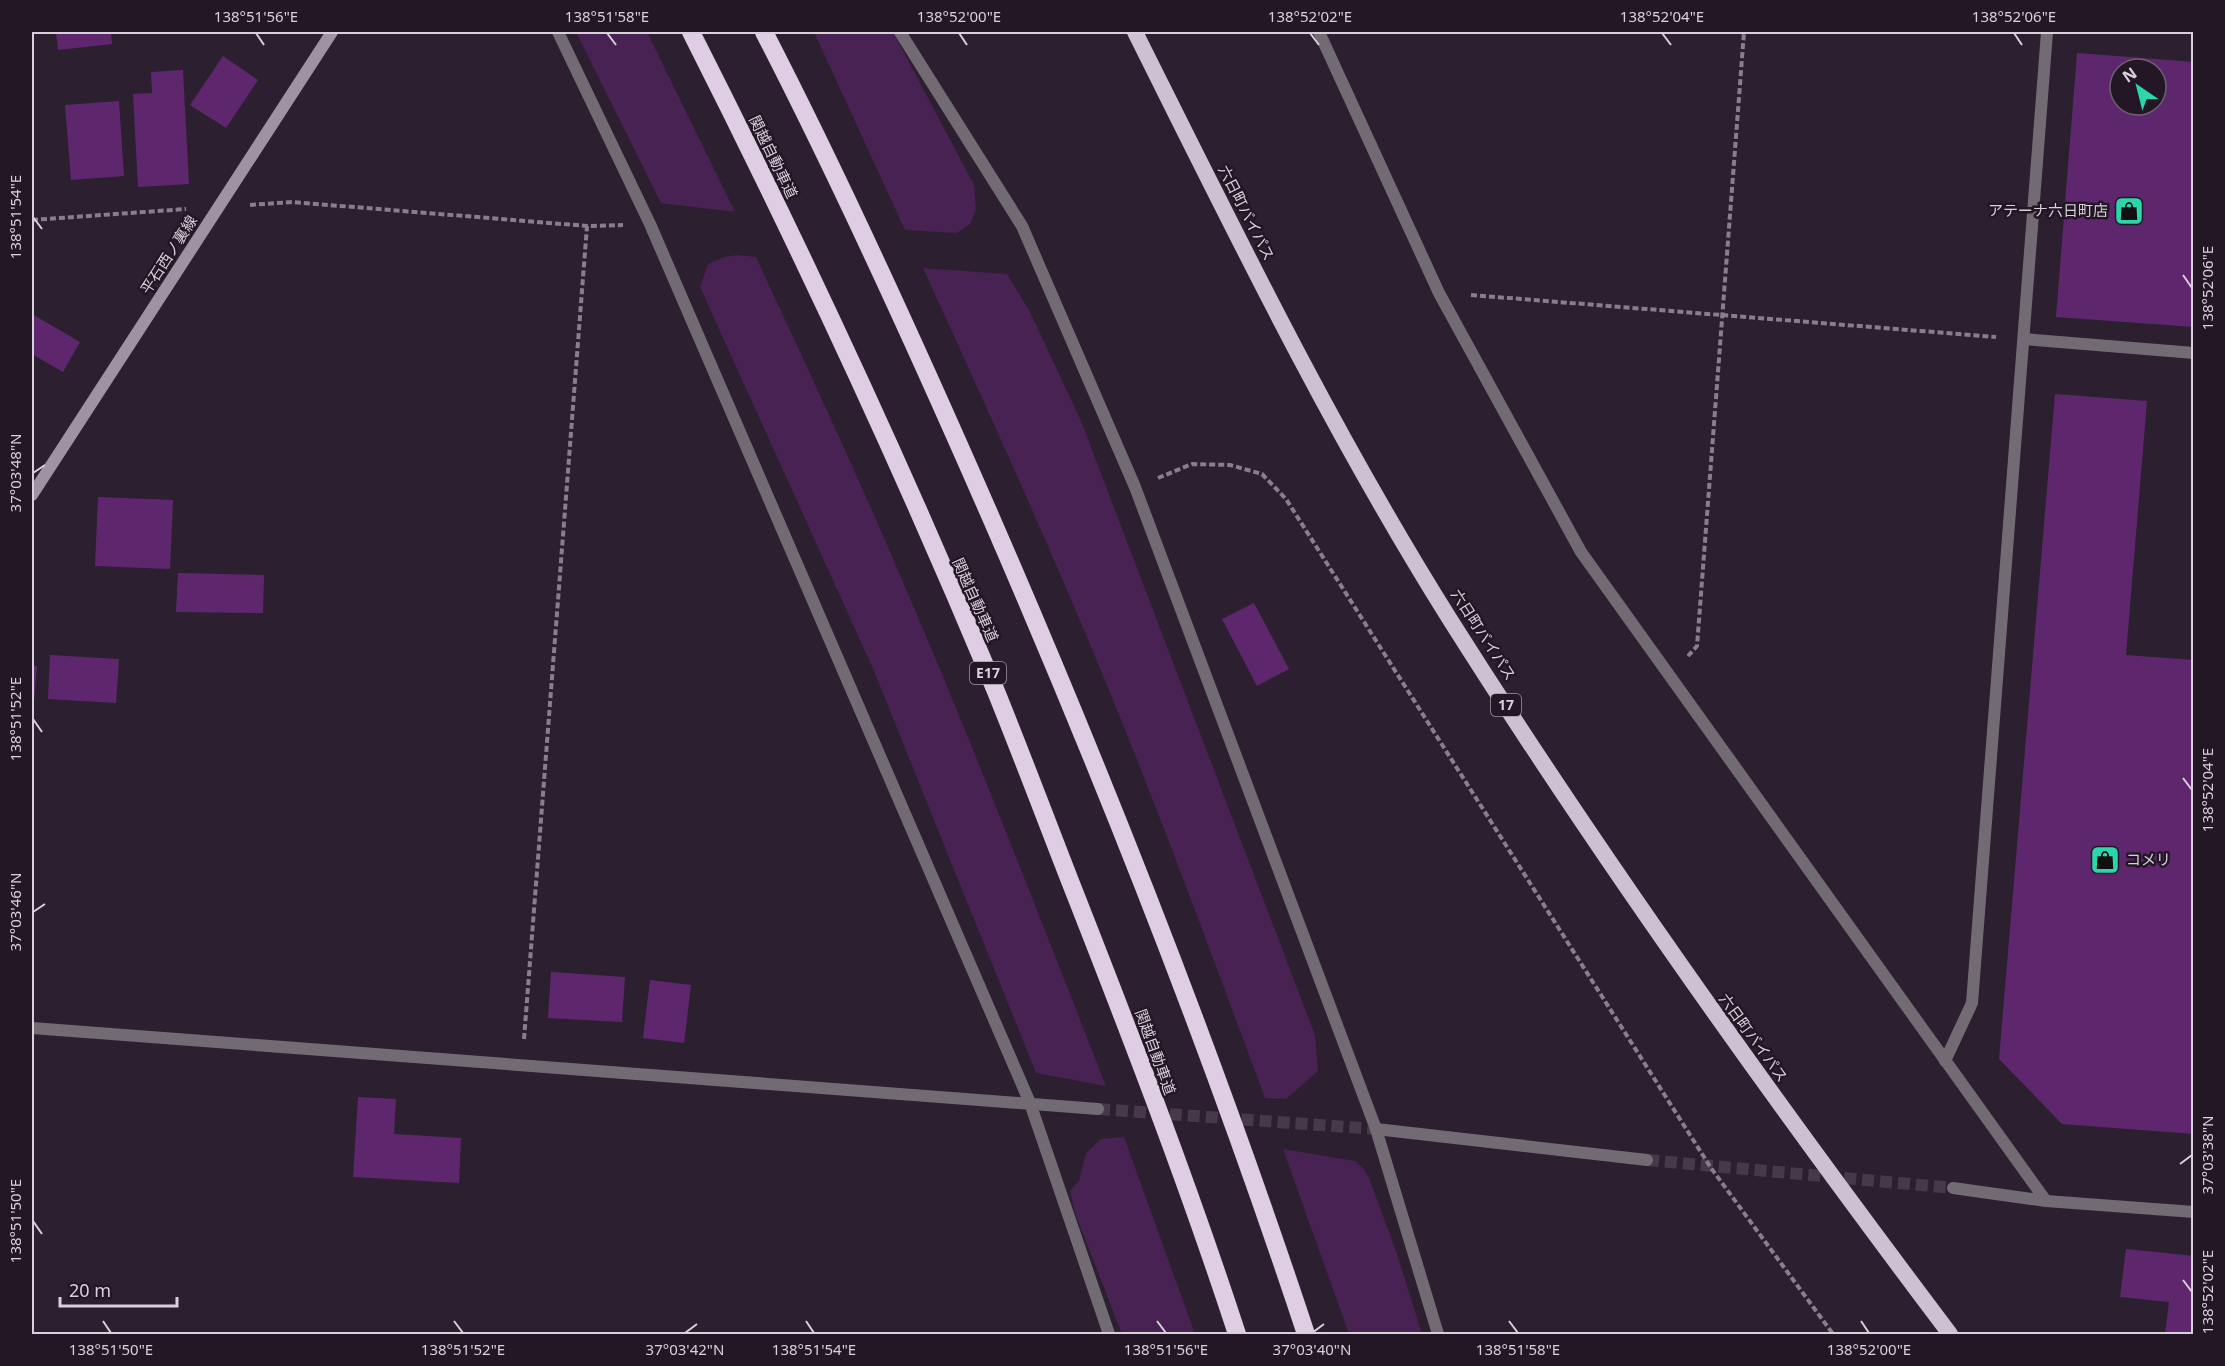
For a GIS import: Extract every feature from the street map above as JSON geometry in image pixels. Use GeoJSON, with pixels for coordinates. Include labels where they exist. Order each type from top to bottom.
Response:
{"type":"FeatureCollection","features":[{"type":"Feature","properties":{"kind":"highway","name":"関越自動車道"},"geometry":{"type":"LineString","coordinates":[[691,32],[754,157],[866,394],[995,690],[1110,982],[1237,1335]]}},
{"type":"Feature","properties":{"kind":"highway"},"geometry":{"type":"LineString","coordinates":[[764,32],[819,138],[932,383],[1056,668],[1171,958],[1275,1242],[1306,1335]]}},
{"type":"Feature","properties":{"kind":"highway","name":"六日町バイパス"},"geometry":{"type":"LineString","coordinates":[[1135,32],[1240,242],[1343,438],[1448,616],[1680,967],[1833,1179],[1950,1335]]}},
{"type":"Feature","properties":{"kind":"main road","name":"平石西ノ裏線"},"geometry":{"type":"LineString","coordinates":[[32,495],[332,32]]}},
{"type":"Feature","properties":{"kind":"street"},"geometry":{"type":"LineString","coordinates":[[558,32],[650,224],[1030,1103],[1109,1335]]}},
{"type":"Feature","properties":{"kind":"street"},"geometry":{"type":"LineString","coordinates":[[900,32],[1022,226],[1135,487],[1376,1129],[1438,1335]]}},
{"type":"Feature","properties":{"kind":"street"},"geometry":{"type":"LineString","coordinates":[[1319,32],[1439,293],[1581,552],[2046,1201]]}},
{"type":"Feature","properties":{"kind":"street"},"geometry":{"type":"LineString","coordinates":[[1945,1061],[1972,1002],[2047,32]]}},
{"type":"Feature","properties":{"kind":"street"},"geometry":{"type":"LineString","coordinates":[[2024,339],[2193,353]]}},
{"type":"Feature","properties":{"kind":"street"},"geometry":{"type":"LineString","coordinates":[[32,1028],[1098,1109]]}},
{"type":"Feature","properties":{"kind":"street"},"geometry":{"type":"LineString","coordinates":[[1376,1129],[1647,1160]]}},
{"type":"Feature","properties":{"kind":"street"},"geometry":{"type":"LineString","coordinates":[[1953,1188],[2046,1201],[2193,1212]]}},
{"type":"Feature","properties":{"kind":"path"},"geometry":{"type":"LineString","coordinates":[[1669,676],[1697,646],[1743,32]]}},
{"type":"Feature","properties":{"kind":"path"},"geometry":{"type":"LineString","coordinates":[[32,220],[292,202],[587,226],[650,224]]}},
{"type":"Feature","properties":{"kind":"path"},"geometry":{"type":"LineString","coordinates":[[522,1066],[587,226]]}},
{"type":"Feature","properties":{"kind":"path"},"geometry":{"type":"LineString","coordinates":[[1439,293],[2024,339]]}},
{"type":"Feature","properties":{"kind":"path"},"geometry":{"type":"LineString","coordinates":[[1135,487],[1192,464],[1230,465],[1263,474],[1286,499],[1711,1168],[1833,1335]]}},
{"type":"Feature","properties":{"kind":"shaded area"},"geometry":{"type":"Polygon","coordinates":[[[576,32],[647,32],[735,212],[661,203],[576,32]]]}},
{"type":"Feature","properties":{"kind":"shaded area"},"geometry":{"type":"Polygon","coordinates":[[[814,32],[893,32],[974,185],[976,209],[970,224],[957,233],[905,230],[814,32]]]}},
{"type":"Feature","properties":{"kind":"shaded area"},"geometry":{"type":"Polygon","coordinates":[[[738,255],[756,257],[868,500],[930,645],[1106,1086],[1036,1073],[874,671],[700,287],[708,264],[724,257],[738,255]]]}},
{"type":"Feature","properties":{"kind":"shaded area"},"geometry":{"type":"Polygon","coordinates":[[[923,268],[1007,274],[1030,312],[1081,421],[1315,1035],[1318,1071],[1286,1099],[1265,1098],[1198,917],[1104,678],[923,268]]]}},
{"type":"Feature","properties":{"kind":"shaded area"},"geometry":{"type":"Polygon","coordinates":[[[1124,1137],[1195,1334],[1122,1334],[1075,1213],[1070,1191],[1079,1181],[1086,1153],[1101,1139],[1124,1137]]]}},
{"type":"Feature","properties":{"kind":"shaded area"},"geometry":{"type":"Polygon","coordinates":[[[1283,1149],[1355,1161],[1363,1168],[1369,1178],[1396,1251],[1422,1334],[1349,1334],[1283,1149]]]}},
{"type":"Feature","properties":{"kind":"building"},"geometry":{"type":"Polygon","coordinates":[[[56,32],[111,32],[112,44],[58,50],[56,32]]]}},
{"type":"Feature","properties":{"kind":"building","name":"アテーナ六日町店"},"geometry":{"type":"Polygon","coordinates":[[[2077,53],[2129,57],[2108,57],[2108,117],[2168,117],[2168,60],[2194,62],[2194,327],[2056,317],[2077,53]]]}},
{"type":"Feature","properties":{"kind":"building"},"geometry":{"type":"Polygon","coordinates":[[[223,56],[258,80],[226,128],[190,105],[223,56]]]}},
{"type":"Feature","properties":{"kind":"building"},"geometry":{"type":"Polygon","coordinates":[[[183,70],[189,184],[138,187],[133,94],[152,93],[151,72],[183,70]]]}},
{"type":"Feature","properties":{"kind":"building"},"geometry":{"type":"Polygon","coordinates":[[[119,101],[124,176],[71,180],[65,105],[119,101]]]}},
{"type":"Feature","properties":{"kind":"building"},"geometry":{"type":"Polygon","coordinates":[[[32,314],[80,342],[63,372],[32,354],[32,314]]]}},
{"type":"Feature","properties":{"kind":"building","name":"コメリ"},"geometry":{"type":"Polygon","coordinates":[[[2055,394],[2147,401],[2126,655],[2194,660],[2194,1134],[2062,1124],[1999,1059],[2055,394]]]}},
{"type":"Feature","properties":{"kind":"building"},"geometry":{"type":"Polygon","coordinates":[[[98,497],[173,500],[170,569],[95,566],[98,497]]]}},
{"type":"Feature","properties":{"kind":"building"},"geometry":{"type":"Polygon","coordinates":[[[178,573],[264,575],[263,613],[176,612],[178,573]]]}},
{"type":"Feature","properties":{"kind":"building"},"geometry":{"type":"Polygon","coordinates":[[[1254,603],[1289,669],[1257,686],[1222,619],[1254,603]]]}},
{"type":"Feature","properties":{"kind":"building"},"geometry":{"type":"Polygon","coordinates":[[[50,655],[119,659],[116,703],[48,699],[50,655]]]}},
{"type":"Feature","properties":{"kind":"building"},"geometry":{"type":"Polygon","coordinates":[[[32,666],[37,666],[34,702],[32,701],[32,666]]]}},
{"type":"Feature","properties":{"kind":"building"},"geometry":{"type":"Polygon","coordinates":[[[551,972],[625,977],[622,1022],[548,1018],[551,972]]]}},
{"type":"Feature","properties":{"kind":"building"},"geometry":{"type":"Polygon","coordinates":[[[650,980],[691,985],[684,1043],[643,1038],[650,980]]]}},
{"type":"Feature","properties":{"kind":"building"},"geometry":{"type":"Polygon","coordinates":[[[358,1097],[396,1099],[394,1134],[461,1138],[459,1183],[353,1177],[358,1097]]]}},
{"type":"Feature","properties":{"kind":"building"},"geometry":{"type":"Polygon","coordinates":[[[2126,1249],[2194,1256],[2194,1334],[2165,1334],[2169,1302],[2120,1297],[2126,1249]]]}},
{"type":"Feature","properties":{"kind":"tunnel"},"geometry":{"type":"LineString","coordinates":[[1098,1109],[1376,1129]]}},
{"type":"Feature","properties":{"kind":"tunnel"},"geometry":{"type":"LineString","coordinates":[[1647,1160],[1953,1188]]}},
{"type":"Feature","properties":{"kind":"place","name":"アテーナ六日町店"},"geometry":{"type":"Point","coordinates":[2129,211]}},
{"type":"Feature","properties":{"kind":"place","name":"コメリ"},"geometry":{"type":"Point","coordinates":[2105,860]}}]}
